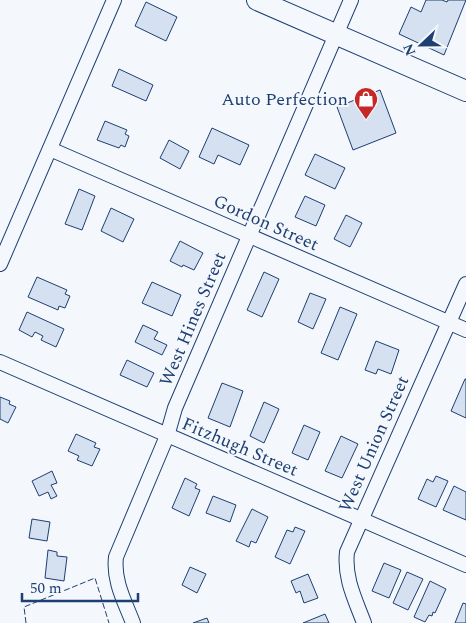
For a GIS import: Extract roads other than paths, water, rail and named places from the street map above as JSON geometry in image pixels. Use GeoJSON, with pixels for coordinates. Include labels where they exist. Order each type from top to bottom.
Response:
{"type":"FeatureCollection","features":[{"type":"Feature","properties":{"kind":"street"},"geometry":{"type":"LineString","coordinates":[[0,264],[114,0]]}},
{"type":"Feature","properties":{"kind":"street"},"geometry":{"type":"LineString","coordinates":[[257,0],[466,91]]}},
{"type":"Feature","properties":{"kind":"street","name":"West Hines Street"},"geometry":{"type":"LineString","coordinates":[[133,623],[114,570],[116,557],[167,436],[175,408],[351,0]]}},
{"type":"Feature","properties":{"kind":"street","name":"Gordon Street"},"geometry":{"type":"LineString","coordinates":[[50,149],[466,330]]}},
{"type":"Feature","properties":{"kind":"street","name":"West Union Street"},"geometry":{"type":"LineString","coordinates":[[364,623],[350,588],[346,563],[347,552],[466,284]]}},
{"type":"Feature","properties":{"kind":"street","name":"Fitzhugh Street"},"geometry":{"type":"LineString","coordinates":[[0,362],[466,565]]}},
{"type":"Feature","properties":{"kind":"place","name":"Auto Perfection"},"geometry":{"type":"Point","coordinates":[366,120]}}]}
